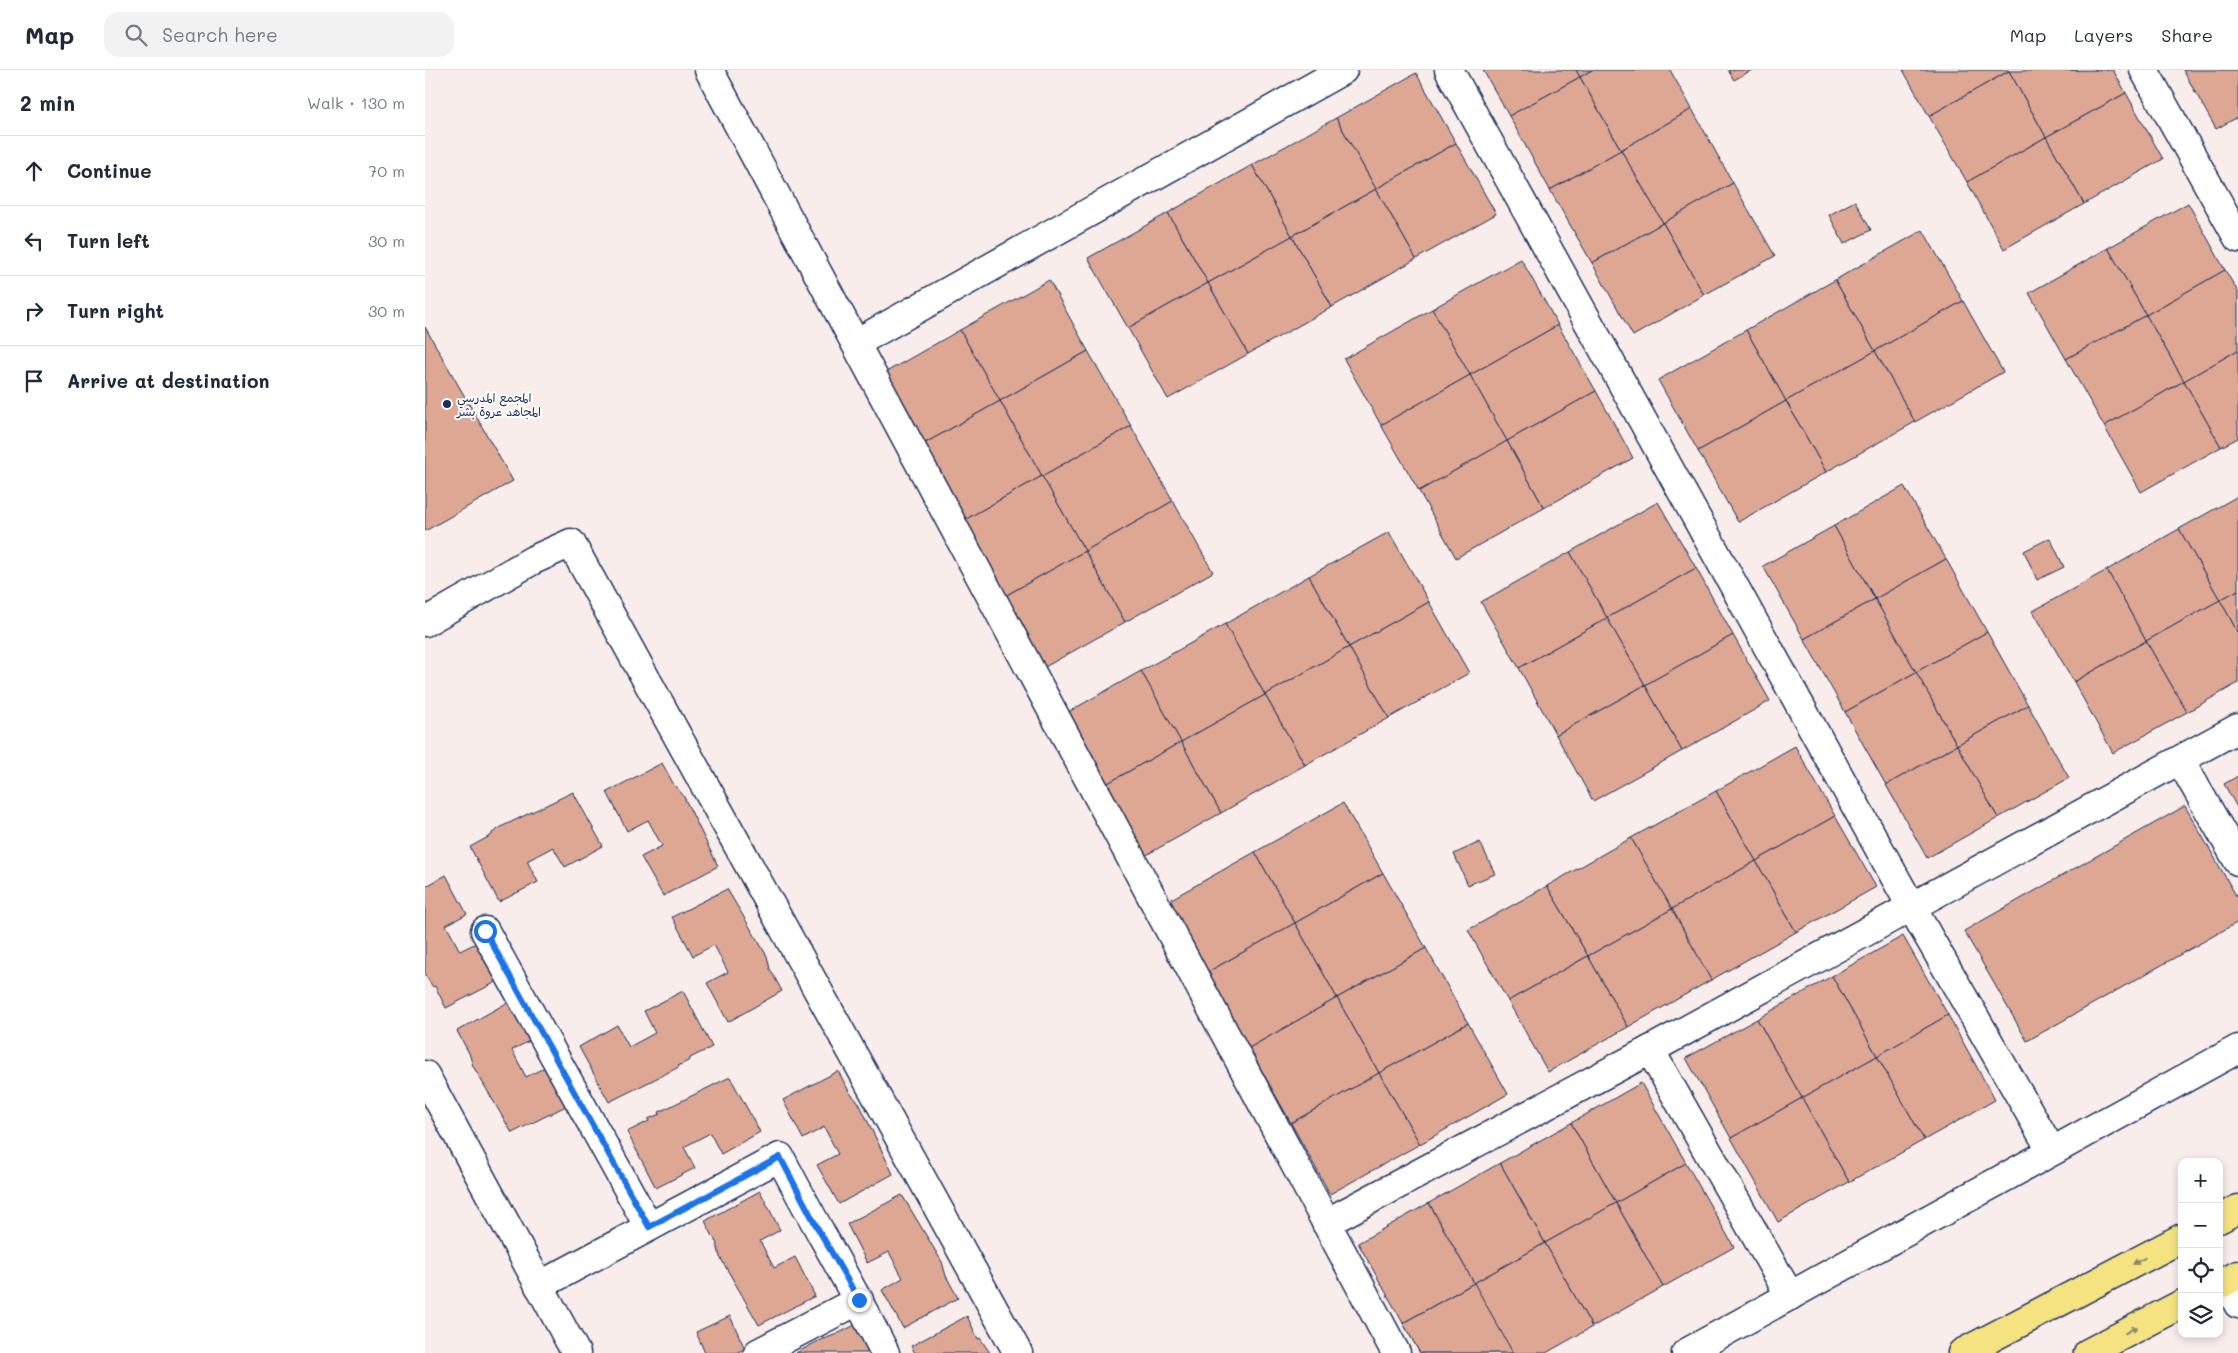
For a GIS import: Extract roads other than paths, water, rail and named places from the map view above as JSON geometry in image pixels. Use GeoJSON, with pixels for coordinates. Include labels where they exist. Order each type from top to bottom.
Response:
{"type":"FeatureCollection","features":[{"type":"Feature","properties":{"kind":"highway"},"geometry":{"type":"LineString","coordinates":[[2223,1217],[2238,1209]]}},
{"type":"Feature","properties":{"kind":"highway"},"geometry":{"type":"LineString","coordinates":[[1962,1353],[2178,1240]]}},
{"type":"Feature","properties":{"kind":"highway"},"geometry":{"type":"LineString","coordinates":[[2088,1353],[2178,1306]]}},
{"type":"Feature","properties":{"kind":"street"},"geometry":{"type":"LineString","coordinates":[[709,70],[1396,1353]]}},
{"type":"Feature","properties":{"kind":"street"},"geometry":{"type":"LineString","coordinates":[[856,343],[1343,70]]}},
{"type":"Feature","properties":{"kind":"street"},"geometry":{"type":"LineString","coordinates":[[1449,70],[1912,908],[2051,1150]]}},
{"type":"Feature","properties":{"kind":"street"},"geometry":{"type":"LineString","coordinates":[[2145,70],[2238,238]]}},
{"type":"Feature","properties":{"kind":"street"},"geometry":{"type":"LineString","coordinates":[[425,622],[533,560],[571,543],[1017,1353]]}},
{"type":"Feature","properties":{"kind":"street"},"geometry":{"type":"LineString","coordinates":[[1326,1223],[1912,908],[2238,728]]}},
{"type":"Feature","properties":{"kind":"street"},"geometry":{"type":"LineString","coordinates":[[2180,760],[2238,861]]}},
{"type":"Feature","properties":{"kind":"street"},"geometry":{"type":"LineString","coordinates":[[485,931],[649,1227]]}},
{"type":"Feature","properties":{"kind":"street"},"geometry":{"type":"LineString","coordinates":[[1686,1353],[2051,1150],[2238,1049]]}},
{"type":"Feature","properties":{"kind":"street"},"geometry":{"type":"LineString","coordinates":[[1650,1050],[1790,1296]]}},
{"type":"Feature","properties":{"kind":"street"},"geometry":{"type":"LineString","coordinates":[[425,1075],[576,1353]]}},
{"type":"Feature","properties":{"kind":"street"},"geometry":{"type":"LineString","coordinates":[[539,1286],[780,1157],[859,1300],[885,1353]]}},
{"type":"Feature","properties":{"kind":"street"},"geometry":{"type":"LineString","coordinates":[[758,1353],[859,1300]]}},
{"type":"Feature","properties":{"kind":"place","name":"المجمع المدرسي المجاهد عروة بشر"},"geometry":{"type":"Point","coordinates":[447,404]}}]}
